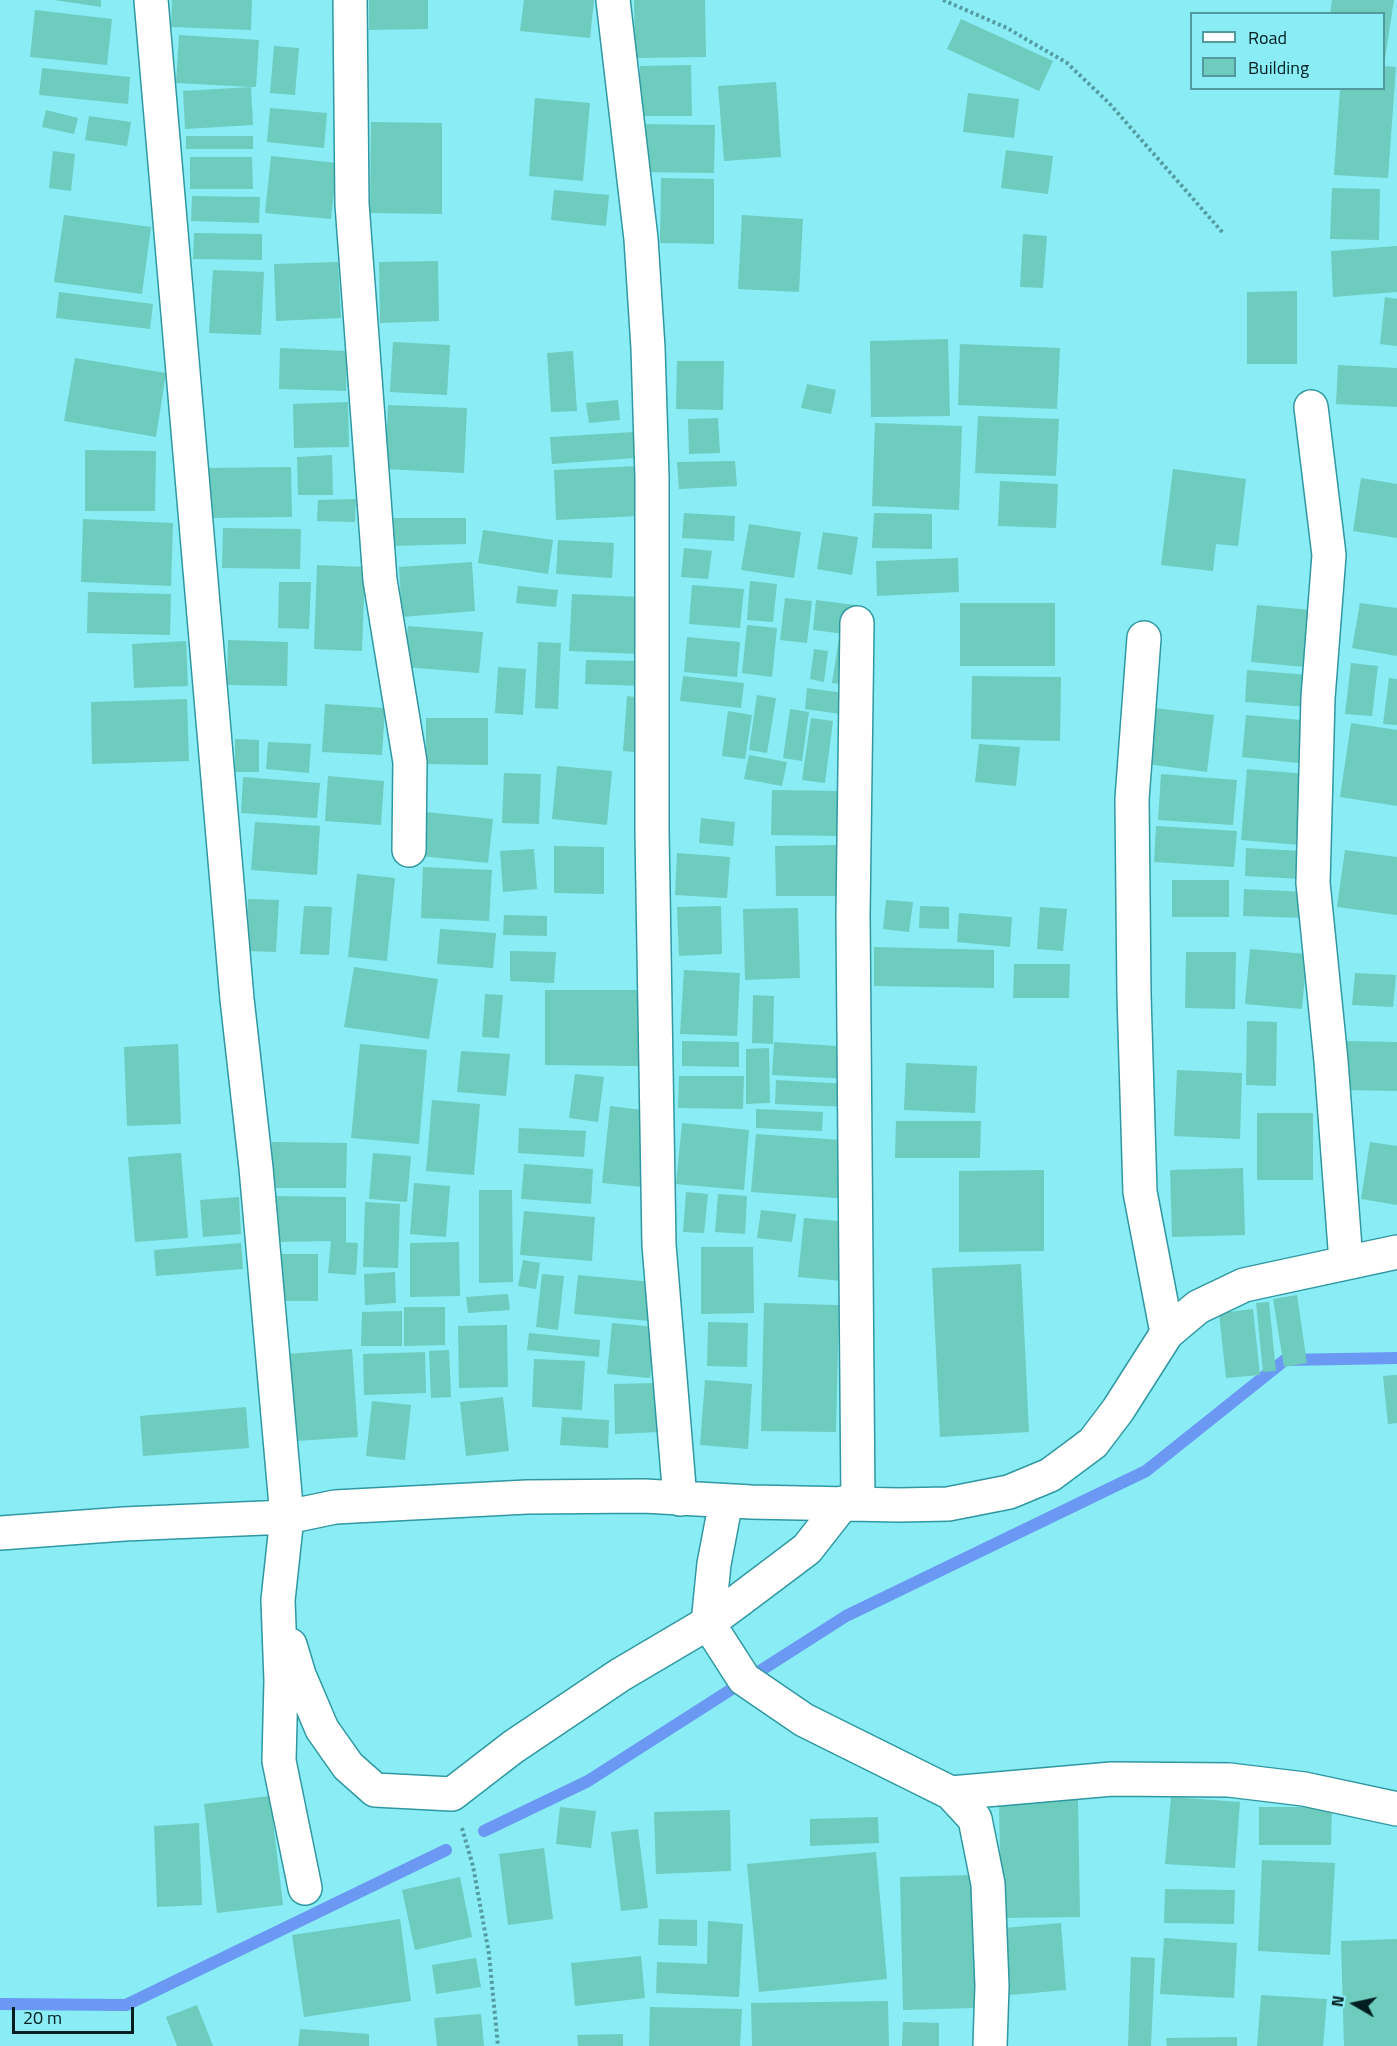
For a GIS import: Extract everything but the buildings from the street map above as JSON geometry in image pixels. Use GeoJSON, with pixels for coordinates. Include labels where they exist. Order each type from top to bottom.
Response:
{"type":"FeatureCollection","features":[{"type":"Feature","properties":{"kind":"street"},"geometry":{"type":"LineString","coordinates":[[151,0],[236,987],[256,1168],[287,1517],[279,1608],[281,1680],[279,1761],[305,1888]]}},
{"type":"Feature","properties":{"kind":"street"},"geometry":{"type":"LineString","coordinates":[[350,0],[353,215],[380,580],[410,762],[409,850]]}},
{"type":"Feature","properties":{"kind":"street"},"geometry":{"type":"LineString","coordinates":[[613,0],[641,239],[648,348],[652,477],[651,832],[659,1245],[680,1499]]}},
{"type":"Feature","properties":{"kind":"street"},"geometry":{"type":"LineString","coordinates":[[1311,407],[1329,555],[1318,698],[1313,883],[1331,1061],[1346,1262]]}},
{"type":"Feature","properties":{"kind":"street"},"geometry":{"type":"LineString","coordinates":[[279,1608],[298,1675],[312,1708],[322,1729],[348,1766],[375,1790],[452,1794],[513,1747],[610,1681],[708,1623],[807,1549],[851,1504],[853,915],[857,623]]}},
{"type":"Feature","properties":{"kind":"street"},"geometry":{"type":"LineString","coordinates":[[1144,638],[1132,799],[1134,995],[1140,1192],[1167,1333]]}},
{"type":"Feature","properties":{"kind":"street"},"geometry":{"type":"LineString","coordinates":[[0,1533],[124,1524],[287,1517],[335,1507],[459,1500],[644,1496],[726,1501],[948,1504],[1009,1492],[1050,1475],[1093,1443],[1119,1410],[1167,1333],[1198,1307],[1244,1285],[1397,1252]]}},
{"type":"Feature","properties":{"kind":"street"},"geometry":{"type":"LineString","coordinates":[[726,1501],[714,1564],[708,1623],[757,1688],[804,1720],[951,1793],[975,1819],[988,1884],[992,1986],[990,2046]]}},
{"type":"Feature","properties":{"kind":"street"},"geometry":{"type":"LineString","coordinates":[[951,1793],[1112,1779],[1229,1780],[1304,1788],[1397,1809]]}},
{"type":"Feature","properties":{"kind":"path"},"geometry":{"type":"LineString","coordinates":[[943,0],[1007,28],[1067,63],[1109,103],[1224,234]]}},
{"type":"Feature","properties":{"kind":"path"},"geometry":{"type":"LineString","coordinates":[[452,1794],[473,1866],[489,1954],[498,2046]]}},
{"type":"Feature","properties":{"kind":"waterway"},"geometry":{"type":"LineString","coordinates":[[484,1831],[588,1781],[846,1616],[1146,1471],[1285,1360],[1397,1358]]}},
{"type":"Feature","properties":{"kind":"waterway"},"geometry":{"type":"LineString","coordinates":[[0,2004],[126,2005],[446,1850]]}}]}
